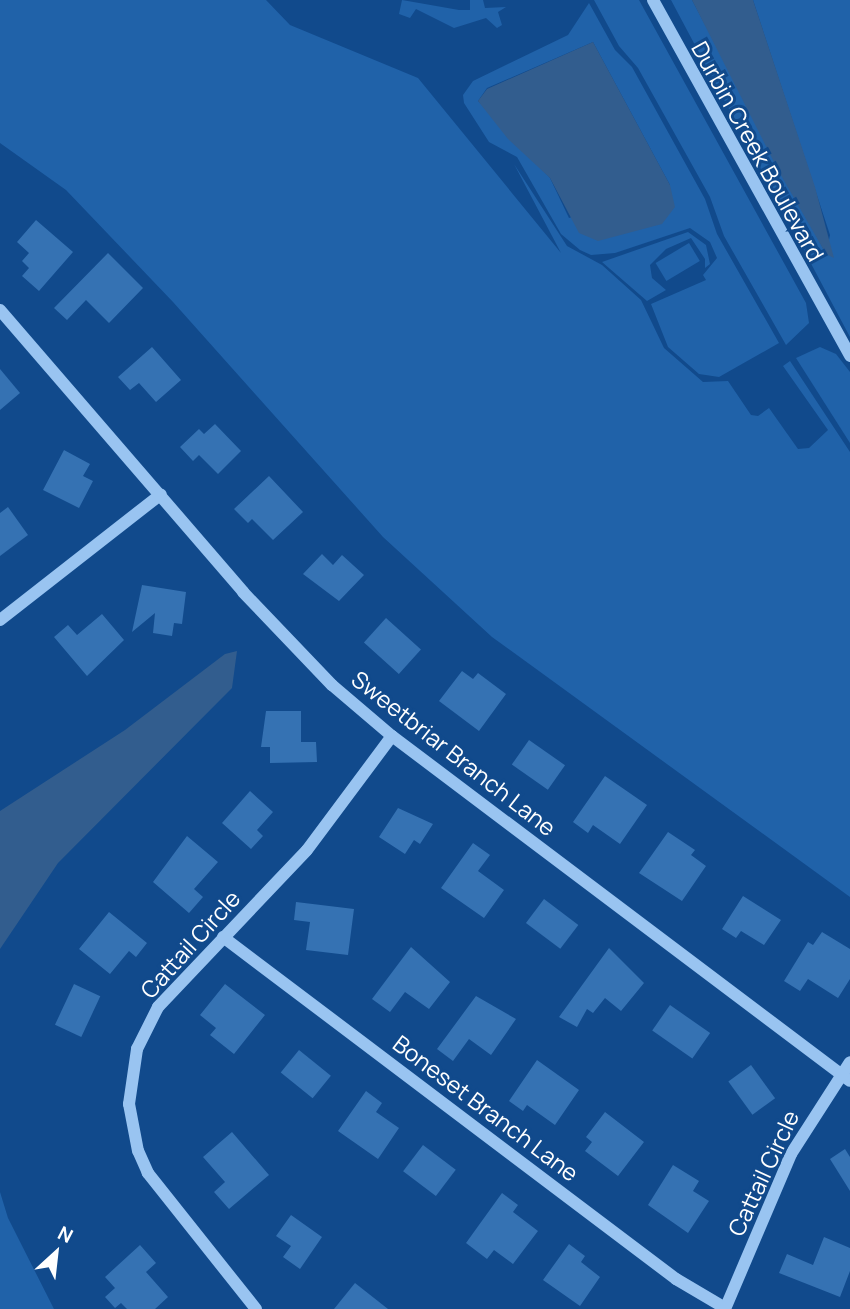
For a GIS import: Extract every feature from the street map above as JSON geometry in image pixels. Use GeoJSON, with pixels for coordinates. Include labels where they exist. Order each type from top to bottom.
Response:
{"type":"FeatureCollection","features":[{"type":"Feature","properties":{"kind":"street","name":"Durbin Creek Boulevard"},"geometry":{"type":"LineString","coordinates":[[653,0],[850,356]]}},
{"type":"Feature","properties":{"kind":"street","name":"Sweetbriar Branch Lane"},"geometry":{"type":"LineString","coordinates":[[0,310],[286,640],[392,736],[845,1077]]}},
{"type":"Feature","properties":{"kind":"street"},"geometry":{"type":"LineString","coordinates":[[0,620],[161,494]]}},
{"type":"Feature","properties":{"kind":"street","name":"Cattail Circle"},"geometry":{"type":"LineString","coordinates":[[256,1309],[148,1173],[138,1151],[129,1104],[137,1049],[147,1024],[223,937],[307,850],[392,736]]}},
{"type":"Feature","properties":{"kind":"street","name":"Boneset Branch Lane"},"geometry":{"type":"LineString","coordinates":[[223,937],[676,1279],[725,1309]]}},
{"type":"Feature","properties":{"kind":"street","name":"Cattail Circle"},"geometry":{"type":"LineString","coordinates":[[725,1309],[791,1154],[845,1077],[850,1062]]}},
{"type":"Feature","properties":{"kind":"shaded area"},"geometry":{"type":"Polygon","coordinates":[[[0,0],[266,0],[290,25],[418,78],[561,253],[514,164],[567,246],[602,265],[641,300],[664,348],[703,382],[728,381],[751,415],[758,416],[769,408],[798,449],[809,448],[828,430],[783,366],[790,361],[850,452],[850,897],[492,637],[383,537],[173,302],[66,190],[0,143],[0,0]]]}},
{"type":"Feature","properties":{"kind":"shaded area"},"geometry":{"type":"Polygon","coordinates":[[[402,0],[459,10],[470,10],[470,0],[483,0],[485,8],[506,7],[498,12],[502,25],[497,28],[486,18],[454,28],[416,9],[410,18],[399,14],[402,0]]]}},
{"type":"Feature","properties":{"kind":"shaded area"},"geometry":{"type":"Polygon","coordinates":[[[594,0],[639,0],[806,303],[809,323],[786,345],[724,236],[710,197],[638,68],[619,46],[594,0]]]}},
{"type":"Feature","properties":{"kind":"shaded area"},"geometry":{"type":"Polygon","coordinates":[[[671,0],[692,0],[826,254],[830,235],[753,0],[850,0],[850,337],[671,0]]]}},
{"type":"Feature","properties":{"kind":"shaded area"},"geometry":{"type":"Polygon","coordinates":[[[692,0],[753,0],[815,187],[834,258],[826,254],[778,170],[692,0]]]}},
{"type":"Feature","properties":{"kind":"shaded area"},"geometry":{"type":"Polygon","coordinates":[[[589,3],[615,50],[632,67],[705,199],[717,234],[779,343],[719,377],[699,374],[668,347],[651,304],[706,280],[703,275],[717,258],[710,242],[690,228],[615,253],[591,255],[580,250],[561,234],[517,157],[489,142],[464,103],[463,95],[473,81],[568,35],[589,3]],[[593,42],[487,88],[478,101],[550,178],[569,218],[670,185],[593,42]]]}},
{"type":"Feature","properties":{"kind":"shaded area"},"geometry":{"type":"Polygon","coordinates":[[[593,42],[670,185],[675,207],[662,224],[598,241],[579,233],[550,178],[508,139],[478,101],[487,89],[593,42]]]}},
{"type":"Feature","properties":{"kind":"shaded area"},"geometry":{"type":"Polygon","coordinates":[[[688,232],[706,245],[710,264],[705,268],[705,259],[691,238],[666,249],[650,265],[652,278],[666,290],[647,301],[602,262],[688,232]]]}},
{"type":"Feature","properties":{"kind":"shaded area"},"geometry":{"type":"Polygon","coordinates":[[[689,243],[700,261],[666,281],[656,263],[689,243]]]}},
{"type":"Feature","properties":{"kind":"shaded area"},"geometry":{"type":"Polygon","coordinates":[[[820,347],[836,354],[850,372],[850,443],[796,358],[820,347]]]}},
{"type":"Feature","properties":{"kind":"shaded area"},"geometry":{"type":"Polygon","coordinates":[[[237,651],[232,688],[58,863],[0,949],[0,811],[125,730],[225,654],[237,651]]]}},
{"type":"Feature","properties":{"kind":"shaded area"},"geometry":{"type":"Polygon","coordinates":[[[0,1192],[8,1218],[54,1309],[0,1309],[0,1192]]]}},
{"type":"Feature","properties":{"kind":"building"},"geometry":{"type":"Polygon","coordinates":[[[36,220],[73,252],[39,291],[22,276],[29,268],[22,261],[29,253],[17,242],[36,220]]]}},
{"type":"Feature","properties":{"kind":"building"},"geometry":{"type":"Polygon","coordinates":[[[108,253],[143,288],[109,323],[86,300],[67,320],[54,308],[108,253]]]}},
{"type":"Feature","properties":{"kind":"building"},"geometry":{"type":"Polygon","coordinates":[[[152,347],[181,380],[156,402],[139,383],[130,390],[118,377],[152,347]]]}},
{"type":"Feature","properties":{"kind":"building"},"geometry":{"type":"Polygon","coordinates":[[[0,369],[20,393],[0,410],[0,369]]]}},
{"type":"Feature","properties":{"kind":"building"},"geometry":{"type":"Polygon","coordinates":[[[215,424],[241,451],[218,474],[199,455],[193,461],[180,447],[199,429],[204,434],[215,424]]]}},
{"type":"Feature","properties":{"kind":"building"},"geometry":{"type":"Polygon","coordinates":[[[64,450],[90,464],[83,476],[93,481],[79,508],[43,490],[64,450]]]}},
{"type":"Feature","properties":{"kind":"building"},"geometry":{"type":"Polygon","coordinates":[[[269,476],[303,512],[273,540],[252,519],[248,523],[234,509],[269,476]]]}},
{"type":"Feature","properties":{"kind":"building"},"geometry":{"type":"Polygon","coordinates":[[[8,507],[28,535],[0,556],[0,513],[8,507]]]}},
{"type":"Feature","properties":{"kind":"building"},"geometry":{"type":"Polygon","coordinates":[[[322,554],[333,565],[342,555],[364,575],[339,601],[303,574],[322,554]]]}},
{"type":"Feature","properties":{"kind":"building"},"geometry":{"type":"Polygon","coordinates":[[[142,585],[186,592],[182,624],[174,623],[172,636],[153,633],[155,613],[132,632],[142,585]]]}},
{"type":"Feature","properties":{"kind":"building"},"geometry":{"type":"Polygon","coordinates":[[[102,614],[124,640],[87,676],[54,637],[68,625],[77,635],[102,614]]]}},
{"type":"Feature","properties":{"kind":"building"},"geometry":{"type":"Polygon","coordinates":[[[386,618],[421,649],[399,674],[364,643],[386,618]]]}},
{"type":"Feature","properties":{"kind":"building"},"geometry":{"type":"Polygon","coordinates":[[[462,671],[473,679],[478,673],[506,694],[479,731],[439,701],[462,671]]]}},
{"type":"Feature","properties":{"kind":"building"},"geometry":{"type":"Polygon","coordinates":[[[266,711],[301,711],[301,742],[316,742],[317,762],[270,763],[270,747],[261,747],[266,711]]]}},
{"type":"Feature","properties":{"kind":"building"},"geometry":{"type":"Polygon","coordinates":[[[529,740],[565,765],[548,790],[512,765],[529,740]]]}},
{"type":"Feature","properties":{"kind":"building"},"geometry":{"type":"Polygon","coordinates":[[[605,776],[647,805],[620,844],[593,825],[588,833],[573,822],[605,776]]]}},
{"type":"Feature","properties":{"kind":"building"},"geometry":{"type":"Polygon","coordinates":[[[250,791],[273,812],[257,830],[263,836],[251,849],[222,823],[250,791]]]}},
{"type":"Feature","properties":{"kind":"building"},"geometry":{"type":"Polygon","coordinates":[[[398,808],[433,824],[420,844],[414,840],[405,854],[379,837],[398,808]]]}},
{"type":"Feature","properties":{"kind":"building"},"geometry":{"type":"Polygon","coordinates":[[[668,832],[695,850],[691,855],[706,866],[682,901],[639,873],[668,832]]]}},
{"type":"Feature","properties":{"kind":"building"},"geometry":{"type":"Polygon","coordinates":[[[187,836],[218,862],[194,889],[203,897],[189,913],[153,882],[187,836]]]}},
{"type":"Feature","properties":{"kind":"building"},"geometry":{"type":"Polygon","coordinates":[[[473,843],[490,855],[478,871],[504,890],[484,918],[441,888],[473,843]]]}},
{"type":"Feature","properties":{"kind":"building"},"geometry":{"type":"Polygon","coordinates":[[[743,896],[781,920],[764,945],[741,931],[736,938],[722,929],[743,896]]]}},
{"type":"Feature","properties":{"kind":"building"},"geometry":{"type":"Polygon","coordinates":[[[544,899],[578,925],[560,949],[526,923],[544,899]]]}},
{"type":"Feature","properties":{"kind":"building"},"geometry":{"type":"Polygon","coordinates":[[[296,902],[354,909],[348,955],[306,950],[310,922],[294,920],[296,902]]]}},
{"type":"Feature","properties":{"kind":"building"},"geometry":{"type":"Polygon","coordinates":[[[109,912],[147,943],[136,957],[129,951],[110,974],[79,949],[109,912]]]}},
{"type":"Feature","properties":{"kind":"building"},"geometry":{"type":"Polygon","coordinates":[[[822,932],[850,949],[850,979],[838,998],[808,979],[800,991],[784,981],[808,942],[813,945],[822,932]]]}},
{"type":"Feature","properties":{"kind":"building"},"geometry":{"type":"Polygon","coordinates":[[[411,947],[450,982],[429,1009],[405,992],[390,1012],[372,999],[411,947]]]}},
{"type":"Feature","properties":{"kind":"building"},"geometry":{"type":"Polygon","coordinates":[[[609,948],[644,983],[621,1011],[605,998],[593,1013],[587,1009],[577,1027],[559,1017],[609,948]]]}},
{"type":"Feature","properties":{"kind":"building"},"geometry":{"type":"Polygon","coordinates":[[[74,984],[100,996],[81,1037],[55,1025],[74,984]]]}},
{"type":"Feature","properties":{"kind":"building"},"geometry":{"type":"Polygon","coordinates":[[[225,984],[265,1015],[234,1054],[210,1035],[216,1028],[200,1015],[225,984]]]}},
{"type":"Feature","properties":{"kind":"building"},"geometry":{"type":"Polygon","coordinates":[[[476,996],[516,1019],[491,1055],[469,1039],[453,1061],[437,1049],[476,996]]]}},
{"type":"Feature","properties":{"kind":"building"},"geometry":{"type":"Polygon","coordinates":[[[670,1005],[710,1033],[692,1058],[652,1030],[670,1005]]]}},
{"type":"Feature","properties":{"kind":"building"},"geometry":{"type":"Polygon","coordinates":[[[299,1050],[331,1076],[313,1098],[281,1073],[299,1050]]]}},
{"type":"Feature","properties":{"kind":"building"},"geometry":{"type":"Polygon","coordinates":[[[537,1060],[579,1090],[555,1125],[527,1105],[523,1111],[509,1101],[537,1060]]]}},
{"type":"Feature","properties":{"kind":"building"},"geometry":{"type":"Polygon","coordinates":[[[751,1065],[775,1098],[752,1115],[728,1081],[751,1065]]]}},
{"type":"Feature","properties":{"kind":"building"},"geometry":{"type":"Polygon","coordinates":[[[366,1091],[382,1103],[376,1112],[399,1128],[378,1159],[338,1131],[366,1091]]]}},
{"type":"Feature","properties":{"kind":"building"},"geometry":{"type":"Polygon","coordinates":[[[605,1112],[644,1142],[618,1176],[585,1151],[592,1142],[586,1137],[605,1112]]]}},
{"type":"Feature","properties":{"kind":"building"},"geometry":{"type":"Polygon","coordinates":[[[232,1132],[269,1175],[229,1209],[214,1192],[225,1182],[203,1157],[232,1132]]]}},
{"type":"Feature","properties":{"kind":"building"},"geometry":{"type":"Polygon","coordinates":[[[423,1145],[456,1170],[436,1196],[403,1171],[423,1145]]]}},
{"type":"Feature","properties":{"kind":"building"},"geometry":{"type":"Polygon","coordinates":[[[845,1149],[850,1157],[850,1191],[830,1159],[845,1149]]]}},
{"type":"Feature","properties":{"kind":"building"},"geometry":{"type":"Polygon","coordinates":[[[673,1165],[699,1181],[693,1191],[709,1201],[688,1233],[648,1205],[673,1165]]]}},
{"type":"Feature","properties":{"kind":"building"},"geometry":{"type":"Polygon","coordinates":[[[502,1193],[518,1205],[513,1212],[538,1231],[513,1264],[494,1250],[487,1259],[466,1243],[502,1193]]]}},
{"type":"Feature","properties":{"kind":"building"},"geometry":{"type":"Polygon","coordinates":[[[291,1215],[322,1237],[300,1269],[283,1257],[291,1246],[276,1236],[291,1215]]]}},
{"type":"Feature","properties":{"kind":"building"},"geometry":{"type":"Polygon","coordinates":[[[824,1237],[850,1248],[850,1271],[840,1297],[779,1273],[787,1254],[813,1265],[824,1237]]]}},
{"type":"Feature","properties":{"kind":"building"},"geometry":{"type":"Polygon","coordinates":[[[569,1244],[585,1256],[581,1262],[600,1277],[580,1306],[543,1280],[569,1244]]]}},
{"type":"Feature","properties":{"kind":"building"},"geometry":{"type":"Polygon","coordinates":[[[140,1245],[156,1263],[146,1272],[168,1297],[155,1309],[127,1309],[121,1303],[115,1308],[105,1297],[115,1288],[105,1277],[140,1245]]]}},
{"type":"Feature","properties":{"kind":"building"},"geometry":{"type":"Polygon","coordinates":[[[355,1283],[388,1309],[334,1309],[355,1283]]]}}]}
